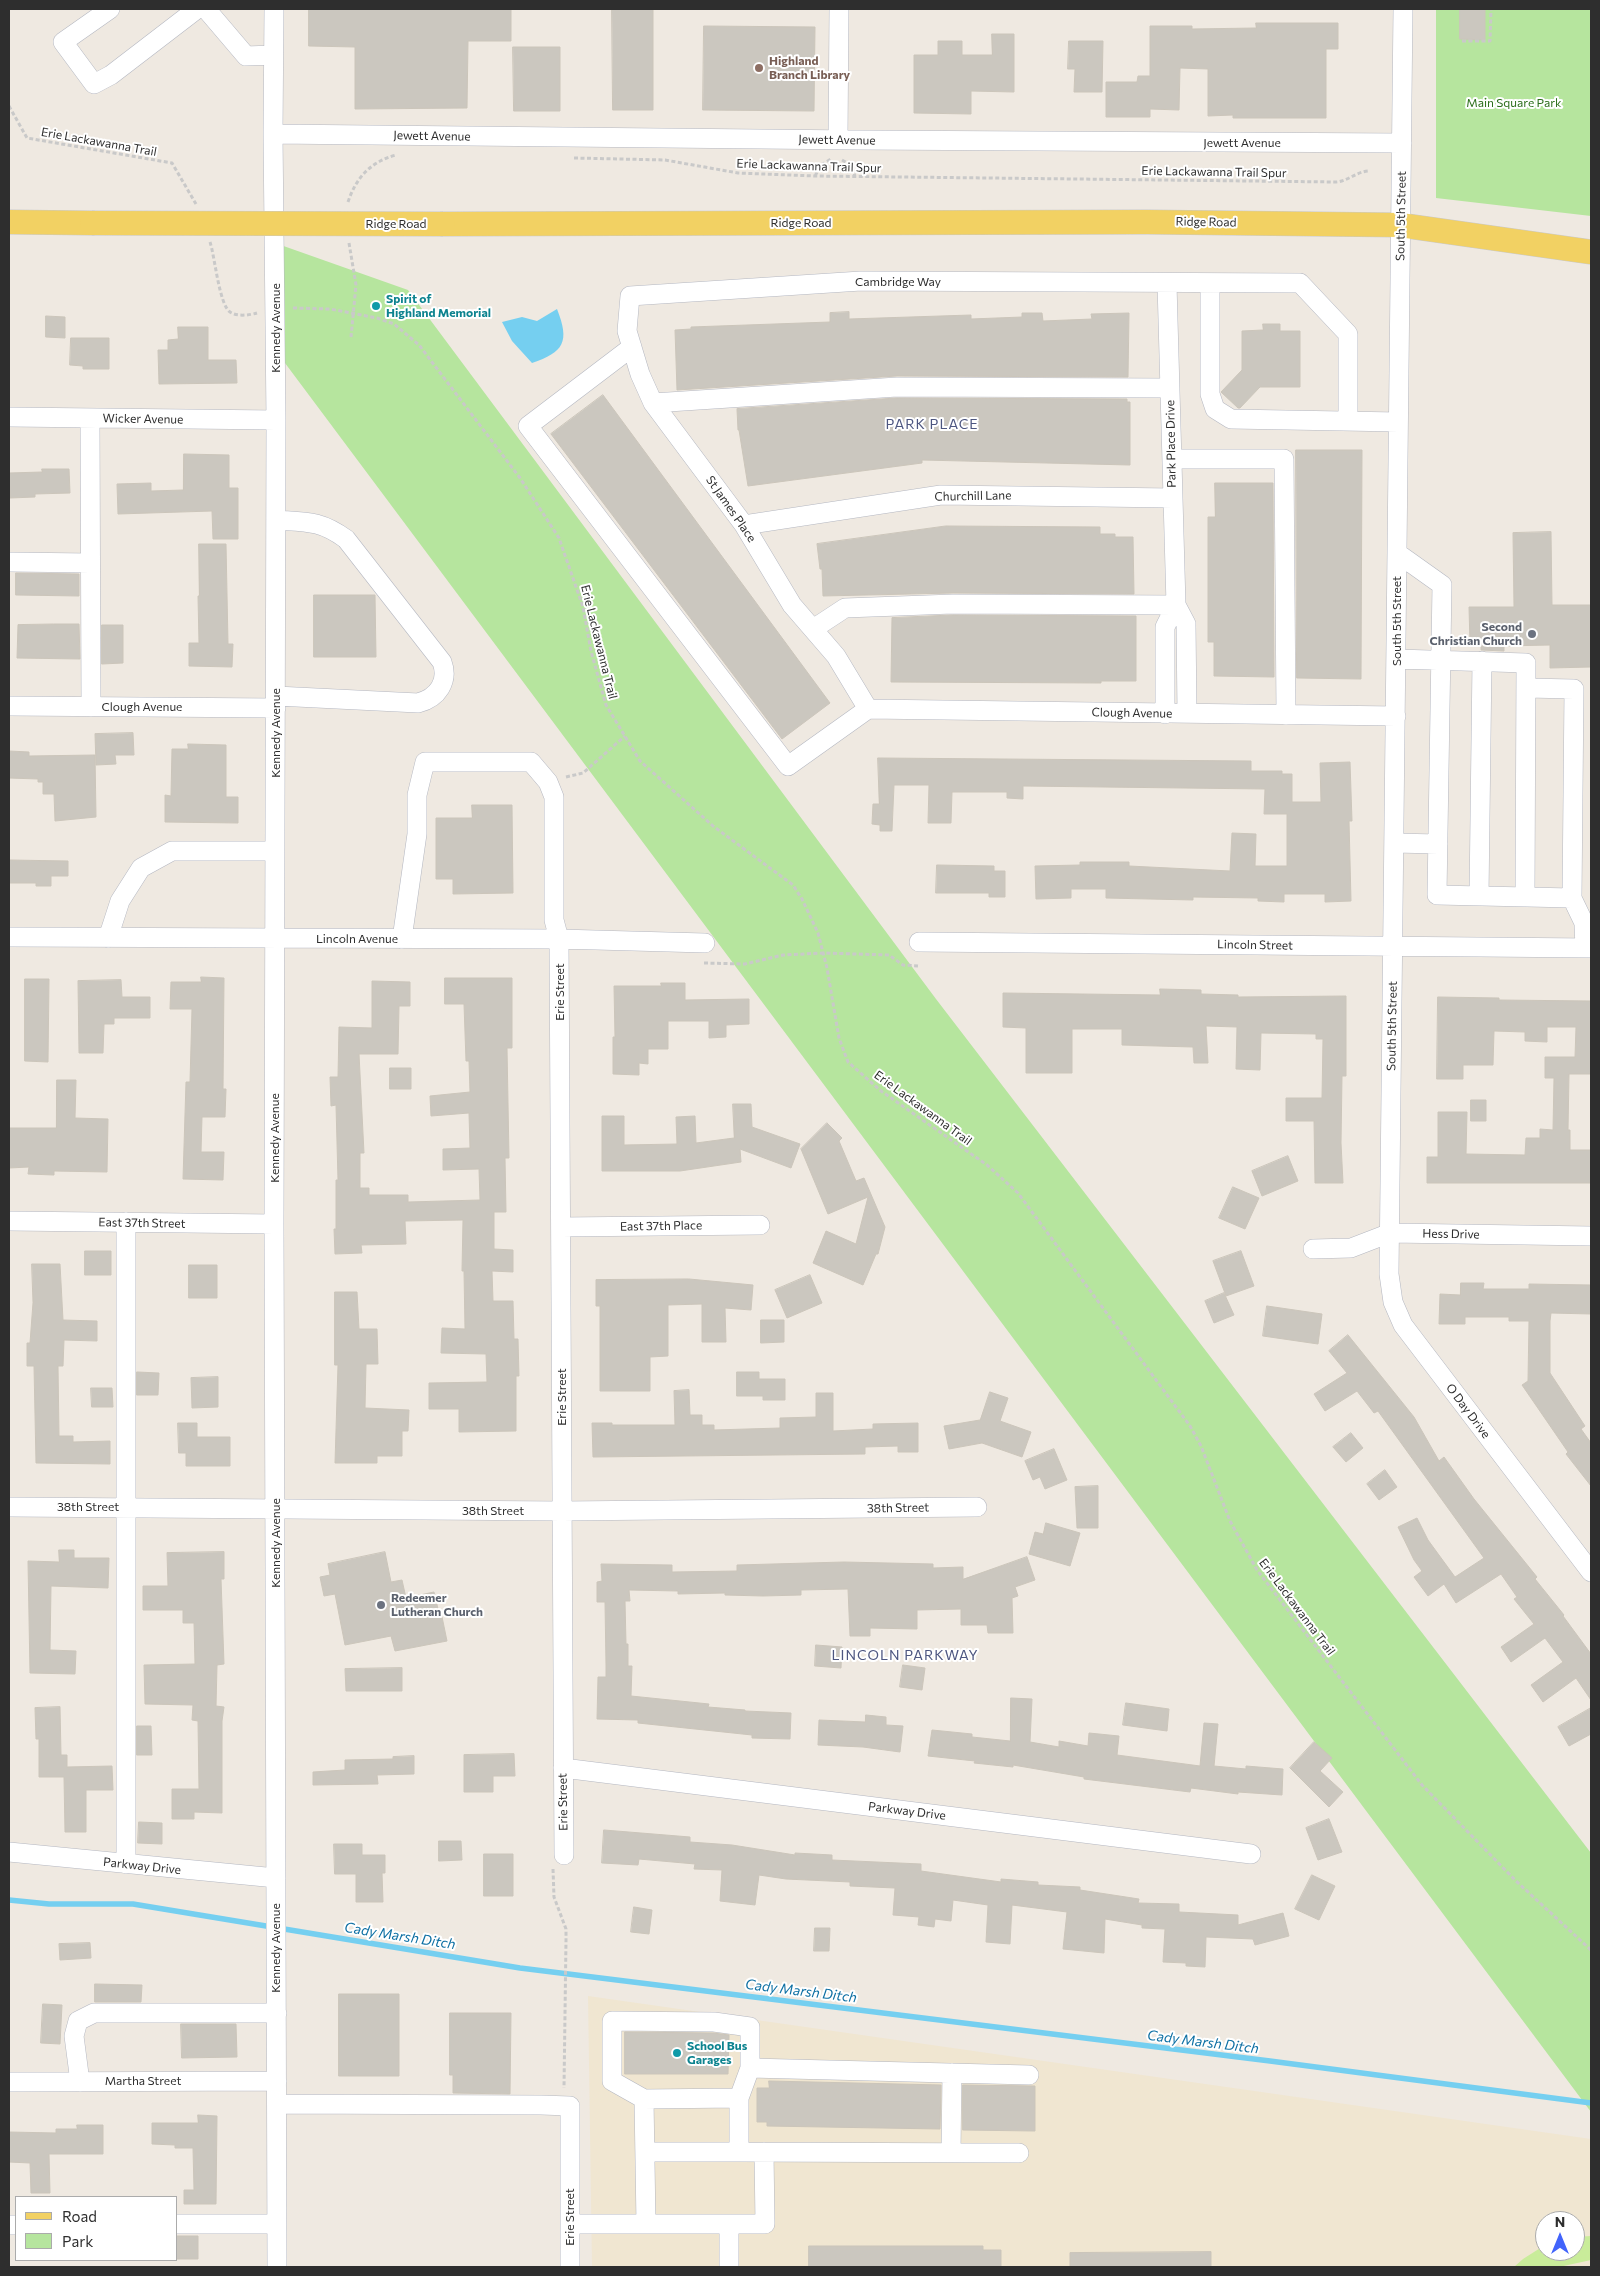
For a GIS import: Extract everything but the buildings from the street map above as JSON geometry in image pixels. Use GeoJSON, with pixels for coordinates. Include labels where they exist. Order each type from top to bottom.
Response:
{"type":"FeatureCollection","features":[{"type":"Feature","properties":{"kind":"main road","name":"Ridge Road"},"geometry":{"type":"LineString","coordinates":[[9,222],[443,224],[1147,222],[1400,225],[1591,252]]}},
{"type":"Feature","properties":{"kind":"street"},"geometry":{"type":"LineString","coordinates":[[110,9],[63,42],[94,84],[111,75],[197,9]]}},
{"type":"Feature","properties":{"kind":"street"},"geometry":{"type":"LineString","coordinates":[[206,9],[246,56],[273,55]]}},
{"type":"Feature","properties":{"kind":"street","name":"Kennedy Avenue"},"geometry":{"type":"LineString","coordinates":[[274,9],[273,134],[276,420],[274,1224],[277,1509],[276,1953],[278,2267]]}},
{"type":"Feature","properties":{"kind":"street"},"geometry":{"type":"LineString","coordinates":[[837,153],[839,9]]}},
{"type":"Feature","properties":{"kind":"street","name":"South 5th Street"},"geometry":{"type":"LineString","coordinates":[[1390,1233],[1403,9]]}},
{"type":"Feature","properties":{"kind":"street","name":"Jewett Avenue"},"geometry":{"type":"LineString","coordinates":[[273,134],[837,153],[1402,143]]}},
{"type":"Feature","properties":{"kind":"street","name":"Cambridge Way"},"geometry":{"type":"LineString","coordinates":[[630,296],[861,281],[1167,284],[1300,283],[1348,334],[1348,421]]}},
{"type":"Feature","properties":{"kind":"street","name":"Park Place Drive"},"geometry":{"type":"LineString","coordinates":[[1167,284],[1176,605],[1186,624],[1187,713]]}},
{"type":"Feature","properties":{"kind":"street"},"geometry":{"type":"LineString","coordinates":[[1210,284],[1210,394],[1215,409],[1231,419],[1398,422]]}},
{"type":"Feature","properties":{"kind":"street","name":"St James Place"},"geometry":{"type":"LineString","coordinates":[[630,296],[627,331],[640,374],[653,402],[744,526],[792,605],[836,656],[868,709]]}},
{"type":"Feature","properties":{"kind":"street"},"geometry":{"type":"LineString","coordinates":[[632,347],[528,426],[788,766],[868,709]]}},
{"type":"Feature","properties":{"kind":"street"},"geometry":{"type":"LineString","coordinates":[[653,402],[897,387],[1170,388]]}},
{"type":"Feature","properties":{"kind":"street","name":"Wicker Avenue"},"geometry":{"type":"LineString","coordinates":[[9,418],[276,420]]}},
{"type":"Feature","properties":{"kind":"street"},"geometry":{"type":"LineString","coordinates":[[90,418],[91,707]]}},
{"type":"Feature","properties":{"kind":"street"},"geometry":{"type":"LineString","coordinates":[[1172,459],[1284,459],[1286,715]]}},
{"type":"Feature","properties":{"kind":"street","name":"Churchill Lane"},"geometry":{"type":"LineString","coordinates":[[744,526],[941,495],[1173,498]]}},
{"type":"Feature","properties":{"kind":"street","name":"Clough Avenue"},"geometry":{"type":"LineString","coordinates":[[9,706],[91,707],[276,702],[418,703],[433,696],[439,690],[445,676],[442,662],[346,539],[330,527],[313,522],[276,520]]}},
{"type":"Feature","properties":{"kind":"street"},"geometry":{"type":"LineString","coordinates":[[1397,553],[1442,585],[1437,895],[1572,898]]}},
{"type":"Feature","properties":{"kind":"street"},"geometry":{"type":"LineString","coordinates":[[9,562],[90,563]]}},
{"type":"Feature","properties":{"kind":"street"},"geometry":{"type":"LineString","coordinates":[[813,629],[845,608],[953,604],[1176,605]]}},
{"type":"Feature","properties":{"kind":"street","name":"Park Place Drive"},"geometry":{"type":"LineString","coordinates":[[1165,714],[1165,627],[1176,605]]}},
{"type":"Feature","properties":{"kind":"street"},"geometry":{"type":"LineString","coordinates":[[1397,660],[1526,663],[1525,897]]}},
{"type":"Feature","properties":{"kind":"street"},"geometry":{"type":"LineString","coordinates":[[1479,896],[1482,661]]}},
{"type":"Feature","properties":{"kind":"street"},"geometry":{"type":"LineString","coordinates":[[1526,688],[1574,690],[1572,898],[1584,923],[1588,948]]}},
{"type":"Feature","properties":{"kind":"street","name":"Clough Avenue"},"geometry":{"type":"LineString","coordinates":[[868,709],[1396,716]]}},
{"type":"Feature","properties":{"kind":"street"},"geometry":{"type":"LineString","coordinates":[[402,939],[417,834],[417,795],[425,762],[531,762],[548,782]]}},
{"type":"Feature","properties":{"kind":"street","name":"Erie Street"},"geometry":{"type":"LineString","coordinates":[[548,782],[554,797],[554,920],[559,940],[564,1855]]}},
{"type":"Feature","properties":{"kind":"street"},"geometry":{"type":"LineString","coordinates":[[1394,843],[1438,844]]}},
{"type":"Feature","properties":{"kind":"street"},"geometry":{"type":"LineString","coordinates":[[108,938],[120,901],[141,868],[172,851],[275,851]]}},
{"type":"Feature","properties":{"kind":"street","name":"Lincoln Avenue"},"geometry":{"type":"LineString","coordinates":[[9,937],[559,940],[705,943]]}},
{"type":"Feature","properties":{"kind":"street","name":"Lincoln Street"},"geometry":{"type":"LineString","coordinates":[[919,942],[1588,948]]}},
{"type":"Feature","properties":{"kind":"street","name":"East 37th Street"},"geometry":{"type":"LineString","coordinates":[[9,1221],[274,1224]]}},
{"type":"Feature","properties":{"kind":"street"},"geometry":{"type":"LineString","coordinates":[[126,1222],[126,1864]]}},
{"type":"Feature","properties":{"kind":"street","name":"East 37th Place"},"geometry":{"type":"LineString","coordinates":[[561,1227],[760,1225]]}},
{"type":"Feature","properties":{"kind":"street","name":"Hess Drive"},"geometry":{"type":"LineString","coordinates":[[1313,1249],[1350,1248],[1390,1233],[1591,1236]]}},
{"type":"Feature","properties":{"kind":"street","name":"O Day Drive"},"geometry":{"type":"LineString","coordinates":[[1390,1233],[1389,1274],[1393,1302],[1403,1325],[1591,1572]]}},
{"type":"Feature","properties":{"kind":"street","name":"38th Street"},"geometry":{"type":"LineString","coordinates":[[9,1507],[562,1511],[977,1507]]}},
{"type":"Feature","properties":{"kind":"street","name":"Parkway Drive"},"geometry":{"type":"LineString","coordinates":[[563,1768],[1251,1854]]}},
{"type":"Feature","properties":{"kind":"street","name":"Parkway Drive"},"geometry":{"type":"LineString","coordinates":[[9,1852],[276,1878]]}},
{"type":"Feature","properties":{"kind":"street"},"geometry":{"type":"LineString","coordinates":[[80,2082],[74,2036],[78,2021],[94,2013],[277,2013]]}},
{"type":"Feature","properties":{"kind":"street"},"geometry":{"type":"LineString","coordinates":[[739,2098],[644,2098],[612,2081],[612,2021],[714,2022],[750,2027],[750,2068],[739,2098],[739,2152]]}},
{"type":"Feature","properties":{"kind":"street"},"geometry":{"type":"LineString","coordinates":[[750,2068],[1029,2075]]}},
{"type":"Feature","properties":{"kind":"street"},"geometry":{"type":"LineString","coordinates":[[951,2152],[952,2073]]}},
{"type":"Feature","properties":{"kind":"street","name":"Martha Street"},"geometry":{"type":"LineString","coordinates":[[9,2082],[277,2081]]}},
{"type":"Feature","properties":{"kind":"street"},"geometry":{"type":"LineString","coordinates":[[644,2098],[646,2224]]}},
{"type":"Feature","properties":{"kind":"street"},"geometry":{"type":"LineString","coordinates":[[277,2104],[541,2104],[570,2099]]}},
{"type":"Feature","properties":{"kind":"street","name":"Erie Street"},"geometry":{"type":"LineString","coordinates":[[570,2099],[570,2267]]}},
{"type":"Feature","properties":{"kind":"street"},"geometry":{"type":"LineString","coordinates":[[645,2152],[1019,2153]]}},
{"type":"Feature","properties":{"kind":"street"},"geometry":{"type":"LineString","coordinates":[[570,2224],[764,2224],[764,2152]]}},
{"type":"Feature","properties":{"kind":"street"},"geometry":{"type":"LineString","coordinates":[[178,2224],[277,2224]]}},
{"type":"Feature","properties":{"kind":"street"},"geometry":{"type":"LineString","coordinates":[[730,2224],[730,2267]]}},
{"type":"Feature","properties":{"kind":"path"},"geometry":{"type":"LineString","coordinates":[[1462,42],[1490,42],[1491,9]]}},
{"type":"Feature","properties":{"kind":"path","name":"Erie Lackawanna Trail"},"geometry":{"type":"LineString","coordinates":[[9,106],[28,138],[172,163],[197,206]]}},
{"type":"Feature","properties":{"kind":"path"},"geometry":{"type":"LineString","coordinates":[[816,176],[821,165],[837,153],[851,165],[855,176]]}},
{"type":"Feature","properties":{"kind":"path"},"geometry":{"type":"LineString","coordinates":[[347,204],[354,185],[368,168],[385,158],[400,154]]}},
{"type":"Feature","properties":{"kind":"path","name":"Erie Lackawanna Trail Spur"},"geometry":{"type":"LineString","coordinates":[[572,158],[665,160],[738,173],[816,176],[1336,182],[1360,172],[1368,171]]}},
{"type":"Feature","properties":{"kind":"path"},"geometry":{"type":"LineString","coordinates":[[208,234],[228,311],[235,314],[252,314]]}},
{"type":"Feature","properties":{"kind":"path"},"geometry":{"type":"LineString","coordinates":[[347,234],[356,285],[351,337]]}},
{"type":"Feature","properties":{"kind":"path","name":"Erie Lackawanna Trail"},"geometry":{"type":"LineString","coordinates":[[294,308],[330,308],[354,312],[394,324],[419,345],[520,478],[559,538],[583,607],[591,651],[606,705],[640,761],[706,820],[793,885],[818,932],[839,1038],[848,1062],[881,1091],[987,1165],[1018,1193],[1190,1426],[1201,1446],[1230,1521],[1257,1570],[1422,1786],[1516,1881],[1591,1950]]}},
{"type":"Feature","properties":{"kind":"path"},"geometry":{"type":"LineString","coordinates":[[548,782],[583,773],[625,736]]}},
{"type":"Feature","properties":{"kind":"path"},"geometry":{"type":"LineString","coordinates":[[705,943],[704,964],[745,964],[783,955],[823,953],[889,955],[903,965],[918,966]]}},
{"type":"Feature","properties":{"kind":"path"},"geometry":{"type":"LineString","coordinates":[[564,1855],[553,1867],[554,1897],[566,1929],[564,2091],[570,2099]]}},
{"type":"Feature","properties":{"kind":"shaded area"},"geometry":{"type":"Polygon","coordinates":[[[588,1996],[1591,2139],[1591,2267],[592,2267],[588,1996]]]}},
{"type":"Feature","properties":{"kind":"green space","name":"Main Square Park"},"geometry":{"type":"Polygon","coordinates":[[[1436,9],[1591,9],[1591,216],[1436,198],[1436,9]]]}},
{"type":"Feature","properties":{"kind":"green space"},"geometry":{"type":"Polygon","coordinates":[[[275,243],[408,290],[936,999],[1591,1853],[1591,2112],[276,351],[275,243]]]}},
{"type":"Feature","properties":{"kind":"green space"},"geometry":{"type":"Polygon","coordinates":[[[1585,2236],[1591,2236],[1591,2260],[1559,2267],[1514,2267],[1535,2251],[1535,2261],[1585,2261],[1585,2236]]]}},
{"type":"Feature","properties":{"kind":"water"},"geometry":{"type":"Polygon","coordinates":[[[557,309],[563,330],[561,344],[551,355],[532,363],[512,341],[502,322],[522,317],[537,321],[557,309]]]}},
{"type":"Feature","properties":{"kind":"waterway","name":"Cady Marsh Ditch"},"geometry":{"type":"LineString","coordinates":[[9,1900],[49,1904],[133,1904],[520,1968],[1270,2061],[1591,2103]]}},
{"type":"Feature","properties":{"kind":"place","name":"Highland Branch Library"},"geometry":{"type":"Point","coordinates":[759,68]}},
{"type":"Feature","properties":{"kind":"place","name":"Spirit of Highland Memorial"},"geometry":{"type":"Point","coordinates":[376,306]}},
{"type":"Feature","properties":{"kind":"place","name":"Second Christian Church"},"geometry":{"type":"Point","coordinates":[1532,634]}},
{"type":"Feature","properties":{"kind":"place","name":"Redeemer Lutheran Church"},"geometry":{"type":"Point","coordinates":[381,1605]}},
{"type":"Feature","properties":{"kind":"place","name":"School Bus Garages"},"geometry":{"type":"Point","coordinates":[677,2053]}},
{"type":"Feature","properties":{"kind":"district","name":"PARK PLACE"},"geometry":{"type":"Point","coordinates":[932,424]}},
{"type":"Feature","properties":{"kind":"district","name":"LINCOLN PARKWAY"},"geometry":{"type":"Point","coordinates":[905,1655]}}]}
